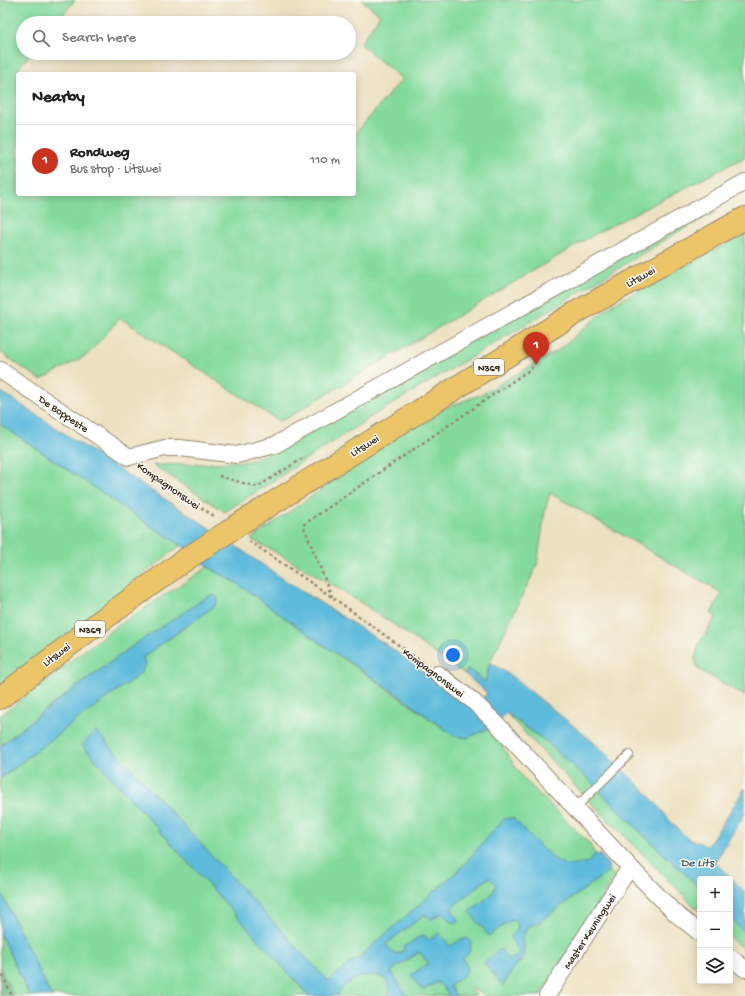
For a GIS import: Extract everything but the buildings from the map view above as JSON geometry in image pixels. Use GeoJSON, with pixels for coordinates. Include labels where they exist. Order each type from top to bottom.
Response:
{"type":"FeatureCollection","features":[{"type":"Feature","properties":{"kind":"main road","name":"Litswei"},"geometry":{"type":"LineString","coordinates":[[0,698],[96,624],[233,527],[575,313],[745,218]]}},
{"type":"Feature","properties":{"kind":"street"},"geometry":{"type":"LineString","coordinates":[[128,457],[165,448],[180,448],[237,455],[275,445],[745,182]]}},
{"type":"Feature","properties":{"kind":"street","name":"De Boppeste"},"geometry":{"type":"LineString","coordinates":[[0,370],[128,457]]}},
{"type":"Feature","properties":{"kind":"street","name":"Kompagnonswei"},"geometry":{"type":"LineString","coordinates":[[438,674],[473,701],[496,723],[630,867],[676,913],[697,930]]}},
{"type":"Feature","properties":{"kind":"street","name":"Master Keuningwei"},"geometry":{"type":"LineString","coordinates":[[547,996],[630,867]]}},
{"type":"Feature","properties":{"kind":"street"},"geometry":{"type":"LineString","coordinates":[[733,959],[745,969]]}},
{"type":"Feature","properties":{"kind":"lane"},"geometry":{"type":"LineString","coordinates":[[575,808],[629,755]]}},
{"type":"Feature","properties":{"kind":"path"},"geometry":{"type":"LineString","coordinates":[[332,597],[302,525],[532,368],[531,364]]}},
{"type":"Feature","properties":{"kind":"path"},"geometry":{"type":"LineString","coordinates":[[219,476],[257,487],[311,453]]}},
{"type":"Feature","properties":{"kind":"path","name":"Kompagnonswei"},"geometry":{"type":"LineString","coordinates":[[128,457],[233,527],[438,674]]}},
{"type":"Feature","properties":{"kind":"path"},"geometry":{"type":"LineString","coordinates":[[0,970],[12,996]]}},
{"type":"Feature","properties":{"kind":"green space"},"geometry":{"type":"Polygon","coordinates":[[[0,0],[75,0],[62,16],[16,16],[16,60],[25,60],[18,69],[22,72],[16,72],[16,196],[300,197],[356,196],[356,133],[402,79],[360,44],[380,15],[362,0],[745,0],[745,157],[595,234],[285,419],[279,421],[120,318],[87,355],[41,380],[0,352],[0,0]]]}},
{"type":"Feature","properties":{"kind":"green space"},"geometry":{"type":"Polygon","coordinates":[[[718,211],[681,230],[377,413],[225,512],[153,465],[249,461],[286,446],[680,217],[718,211]]]}},
{"type":"Feature","properties":{"kind":"green space"},"geometry":{"type":"Polygon","coordinates":[[[745,233],[745,696],[698,669],[695,659],[699,644],[716,617],[711,613],[722,593],[550,493],[545,511],[537,565],[490,662],[485,683],[468,669],[465,674],[346,593],[251,539],[427,415],[484,393],[557,351],[613,304],[745,233]]]}},
{"type":"Feature","properties":{"kind":"green space"},"geometry":{"type":"Polygon","coordinates":[[[0,424],[181,545],[0,686],[0,424]]]}},
{"type":"Feature","properties":{"kind":"green space"},"geometry":{"type":"Polygon","coordinates":[[[208,567],[235,582],[453,735],[467,738],[490,728],[523,778],[589,843],[595,854],[590,862],[567,865],[560,863],[504,819],[459,870],[364,953],[328,982],[96,731],[82,745],[309,996],[51,996],[0,890],[0,779],[75,721],[140,674],[143,657],[216,605],[160,628],[53,704],[0,746],[0,716],[111,630],[208,567]]]}},
{"type":"Feature","properties":{"kind":"green space"},"geometry":{"type":"Polygon","coordinates":[[[506,713],[544,740],[589,780],[636,828],[697,885],[697,909],[597,809],[506,713]]]}},
{"type":"Feature","properties":{"kind":"green space"},"geometry":{"type":"Polygon","coordinates":[[[609,871],[615,876],[540,996],[487,996],[471,988],[476,996],[456,996],[450,986],[464,975],[467,967],[463,959],[469,953],[454,943],[450,947],[429,940],[424,935],[397,954],[390,950],[386,944],[424,915],[434,918],[442,913],[451,922],[458,921],[451,908],[490,878],[496,884],[496,888],[491,894],[508,922],[512,920],[516,921],[518,926],[516,931],[511,936],[520,953],[512,959],[508,959],[503,986],[513,969],[522,960],[524,945],[522,940],[527,927],[539,922],[609,871]]]}},
{"type":"Feature","properties":{"kind":"green space"},"geometry":{"type":"Polygon","coordinates":[[[733,921],[745,933],[745,950],[733,940],[733,921]]]}},
{"type":"Feature","properties":{"kind":"green space"},"geometry":{"type":"Polygon","coordinates":[[[0,934],[30,996],[14,996],[0,968],[0,934]]]}},
{"type":"Feature","properties":{"kind":"green space"},"geometry":{"type":"Polygon","coordinates":[[[420,952],[429,963],[424,990],[438,982],[450,996],[407,996],[392,973],[392,970],[420,952]]]}},
{"type":"Feature","properties":{"kind":"green space"},"geometry":{"type":"Polygon","coordinates":[[[0,968],[14,996],[0,996],[0,968]]]}},
{"type":"Feature","properties":{"kind":"green space"},"geometry":{"type":"Polygon","coordinates":[[[368,975],[382,978],[388,982],[390,985],[389,996],[337,996],[342,987],[346,984],[368,975]]]}},
{"type":"Feature","properties":{"kind":"water","name":"De Lits"},"geometry":{"type":"Polygon","coordinates":[[[0,391],[208,527],[286,581],[388,646],[474,709],[487,693],[465,674],[468,669],[485,682],[490,662],[515,679],[592,741],[648,794],[670,821],[686,837],[706,846],[711,841],[745,788],[745,813],[715,862],[729,876],[697,876],[697,885],[636,828],[589,780],[544,740],[506,713],[490,728],[467,738],[453,735],[394,692],[323,645],[235,582],[208,567],[181,545],[0,424],[0,391]]]}},
{"type":"Feature","properties":{"kind":"water"},"geometry":{"type":"Polygon","coordinates":[[[212,595],[217,597],[218,600],[216,605],[143,657],[145,665],[140,674],[75,721],[0,779],[0,746],[53,704],[134,645],[212,595]]]}},
{"type":"Feature","properties":{"kind":"water"},"geometry":{"type":"Polygon","coordinates":[[[96,731],[328,981],[364,953],[459,870],[504,819],[513,818],[547,853],[562,863],[573,865],[589,862],[595,854],[600,855],[608,865],[609,871],[539,922],[527,927],[522,940],[524,945],[523,956],[503,986],[484,963],[500,949],[508,959],[512,959],[520,953],[511,939],[511,936],[517,928],[516,921],[511,920],[489,936],[470,913],[471,910],[493,892],[496,884],[490,878],[451,908],[459,921],[451,922],[442,913],[431,919],[427,915],[424,915],[386,944],[390,950],[397,954],[403,951],[405,946],[422,935],[429,940],[439,933],[450,946],[467,938],[471,943],[469,953],[463,959],[467,967],[467,972],[450,986],[456,996],[450,996],[438,982],[424,990],[420,988],[411,975],[429,963],[419,952],[392,970],[392,973],[407,996],[389,996],[389,986],[385,979],[378,976],[369,975],[359,977],[350,982],[342,988],[337,996],[309,996],[82,745],[96,731]]]}},
{"type":"Feature","properties":{"kind":"water"},"geometry":{"type":"Polygon","coordinates":[[[733,880],[745,892],[745,933],[733,921],[733,880]]]}},
{"type":"Feature","properties":{"kind":"water"},"geometry":{"type":"Polygon","coordinates":[[[0,890],[51,996],[30,996],[0,934],[0,890]]]}},
{"type":"Feature","properties":{"kind":"place","name":"Rondweg"},"geometry":{"type":"Point","coordinates":[536,365]}}]}
